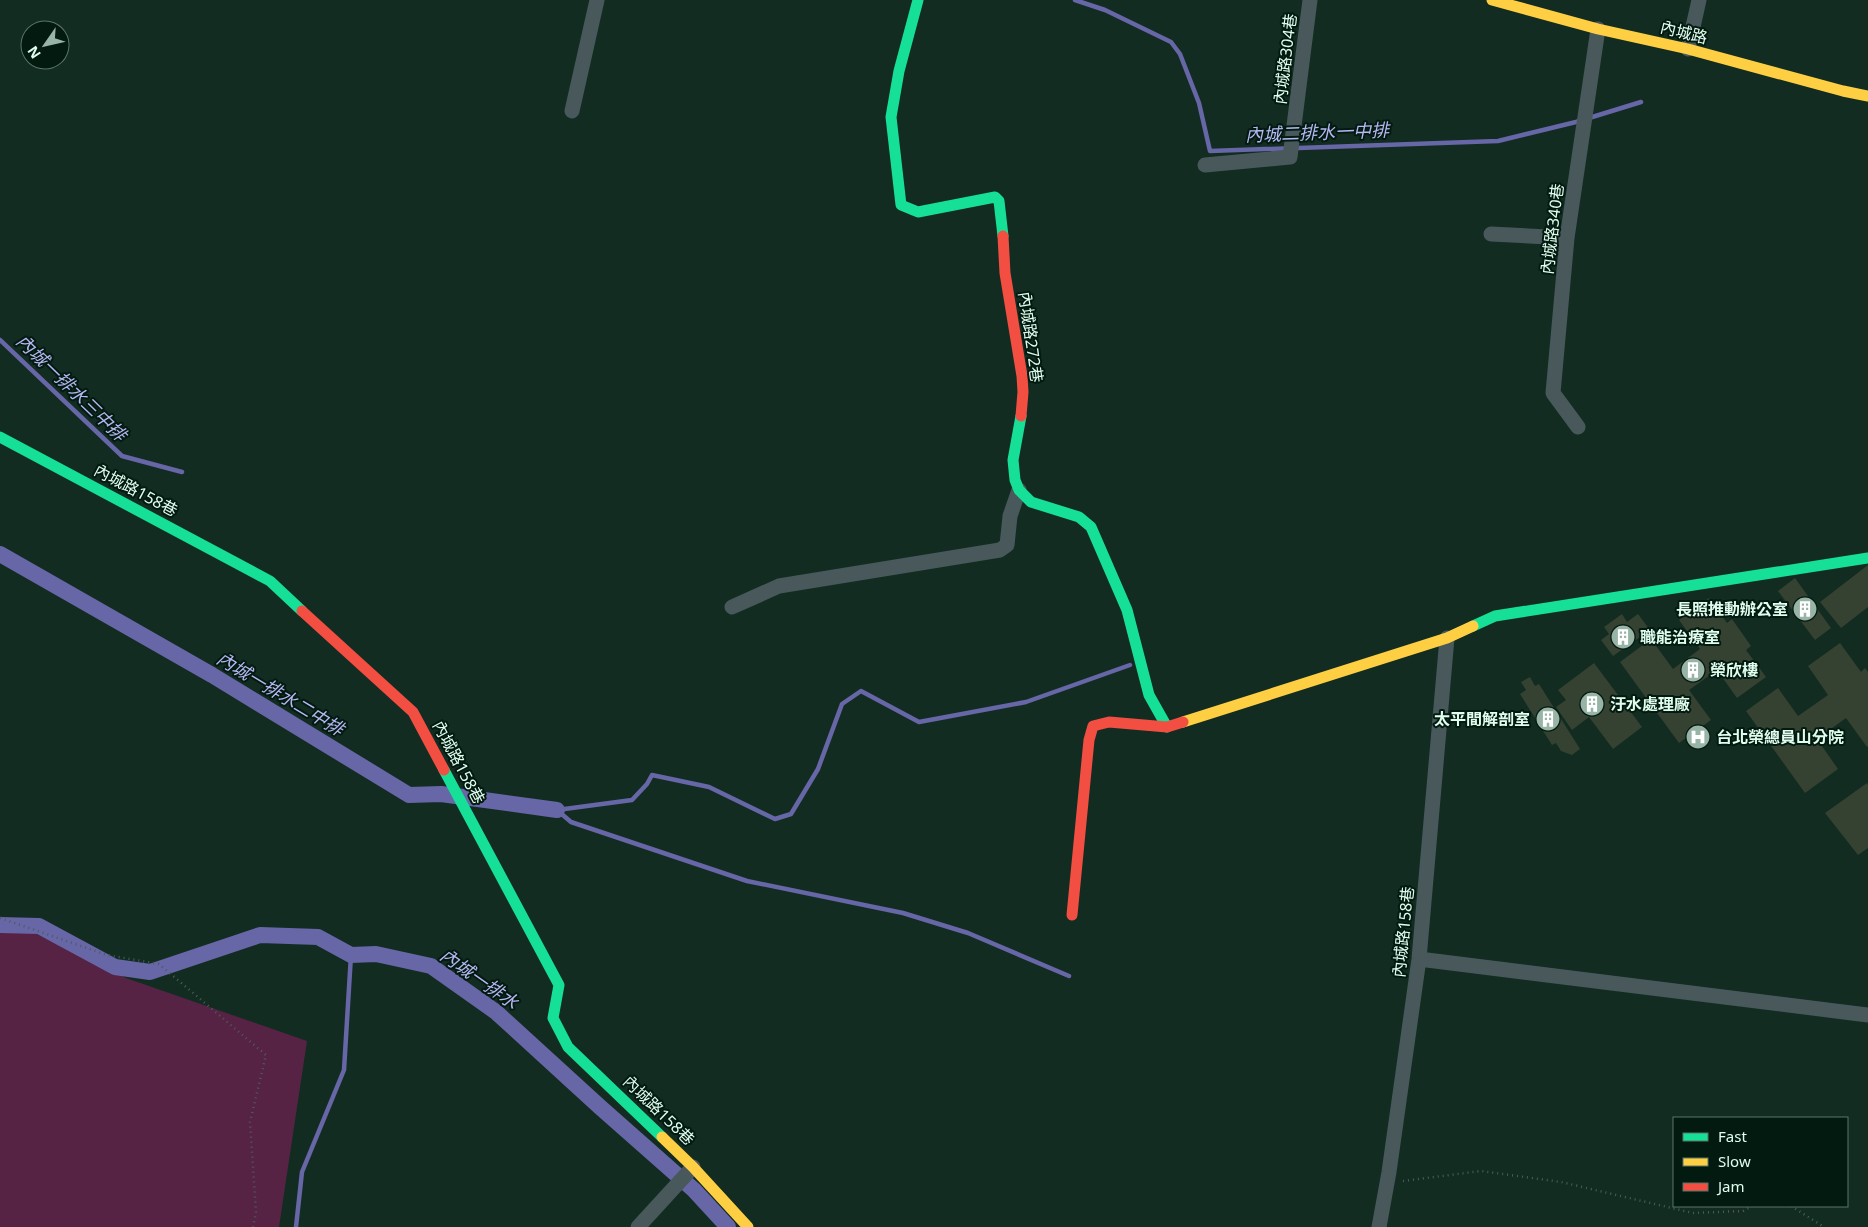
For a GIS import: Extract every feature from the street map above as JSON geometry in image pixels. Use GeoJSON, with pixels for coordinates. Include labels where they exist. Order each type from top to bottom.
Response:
{"type":"FeatureCollection","features":[{"type":"Feature","properties":{"kind":"street"},"geometry":{"type":"LineString","coordinates":[[572,111],[597,0]]}},
{"type":"Feature","properties":{"kind":"street","name":"內城路272巷"},"geometry":{"type":"LineString","coordinates":[[918,0],[899,71],[891,117],[901,205],[918,212],[991,197],[995,197],[999,201],[1005,270],[1024,384],[1013,471],[1019,490]]}},
{"type":"Feature","properties":{"kind":"street","name":"內城路304巷"},"geometry":{"type":"LineString","coordinates":[[1205,165],[1290,157],[1310,0]]}},
{"type":"Feature","properties":{"kind":"street","name":"內城路"},"geometry":{"type":"LineString","coordinates":[[1492,0],[1598,29],[1868,96]]}},
{"type":"Feature","properties":{"kind":"street"},"geometry":{"type":"LineString","coordinates":[[1688,50],[1699,0]]}},
{"type":"Feature","properties":{"kind":"street","name":"內城路340巷"},"geometry":{"type":"LineString","coordinates":[[1578,427],[1553,392],[1567,238],[1598,29]]}},
{"type":"Feature","properties":{"kind":"street"},"geometry":{"type":"LineString","coordinates":[[1492,234],[1567,238]]}},
{"type":"Feature","properties":{"kind":"street","name":"內城路158巷"},"geometry":{"type":"LineString","coordinates":[[0,438],[270,582],[413,712],[559,985],[553,1018],[568,1047],[748,1227]]}},
{"type":"Feature","properties":{"kind":"street"},"geometry":{"type":"LineString","coordinates":[[732,607],[780,586],[1000,550],[1007,545],[1010,516],[1019,490],[1030,501],[1044,509],[1080,517],[1091,527],[1127,610],[1142,674],[1149,695],[1167,727]]}},
{"type":"Feature","properties":{"kind":"street"},"geometry":{"type":"LineString","coordinates":[[1072,915],[1089,740],[1093,726],[1109,722],[1167,727],[1447,638],[1495,616],[1868,558]]}},
{"type":"Feature","properties":{"kind":"street","name":"內城路158巷"},"geometry":{"type":"LineString","coordinates":[[1379,1227],[1419,959],[1447,638]]}},
{"type":"Feature","properties":{"kind":"street"},"geometry":{"type":"LineString","coordinates":[[1419,959],[1868,1015]]}},
{"type":"Feature","properties":{"kind":"street"},"geometry":{"type":"LineString","coordinates":[[638,1227],[691,1170]]}},
{"type":"Feature","properties":{"kind":"path"},"geometry":{"type":"LineString","coordinates":[[0,918],[107,955],[159,964],[266,1055],[250,1122],[256,1212],[252,1227]]}},
{"type":"Feature","properties":{"kind":"path"},"geometry":{"type":"LineString","coordinates":[[1387,1183],[1481,1170],[1561,1182],[1693,1213],[1743,1210],[1750,1207]]}},
{"type":"Feature","properties":{"kind":"path"},"geometry":{"type":"LineString","coordinates":[[1793,1207],[1824,1227]]}},
{"type":"Feature","properties":{"kind":"shaded area"},"geometry":{"type":"Polygon","coordinates":[[[0,916],[126,978],[307,1041],[279,1227],[0,1227],[0,916]]]}},
{"type":"Feature","properties":{"kind":"building"},"geometry":{"type":"Polygon","coordinates":[[[1868,565],[1868,607],[1841,628],[1820,602],[1868,565]]]}},
{"type":"Feature","properties":{"kind":"building","name":"長照推動辦公室"},"geometry":{"type":"Polygon","coordinates":[[[1795,578],[1831,628],[1815,640],[1778,591],[1795,578]]]}},
{"type":"Feature","properties":{"kind":"building","name":"榮欣樓"},"geometry":{"type":"Polygon","coordinates":[[[1709,598],[1727,623],[1732,619],[1751,646],[1746,650],[1766,677],[1737,698],[1717,670],[1689,690],[1711,720],[1679,743],[1620,662],[1651,639],[1673,669],[1700,649],[1679,620],[1709,598]]]}},
{"type":"Feature","properties":{"kind":"building","name":"職能治療室"},"geometry":{"type":"Polygon","coordinates":[[[1622,614],[1627,622],[1638,614],[1650,630],[1613,656],[1601,640],[1609,634],[1604,627],[1622,614]]]}},
{"type":"Feature","properties":{"kind":"building"},"geometry":{"type":"Polygon","coordinates":[[[1840,643],[1861,672],[1865,668],[1868,672],[1868,746],[1846,718],[1817,739],[1838,769],[1805,793],[1746,711],[1778,688],[1798,716],[1828,695],[1808,666],[1840,643]]]}},
{"type":"Feature","properties":{"kind":"building","name":"汙水處理廠"},"geometry":{"type":"Polygon","coordinates":[[[1594,663],[1642,727],[1613,749],[1589,717],[1572,730],[1556,707],[1566,700],[1558,690],[1594,663]]]}},
{"type":"Feature","properties":{"kind":"building","name":"太平間解剖室"},"geometry":{"type":"Polygon","coordinates":[[[1530,677],[1535,686],[1539,684],[1580,749],[1572,755],[1561,751],[1556,743],[1552,745],[1520,694],[1526,690],[1521,682],[1530,677]]]}},
{"type":"Feature","properties":{"kind":"building"},"geometry":{"type":"Polygon","coordinates":[[[1867,783],[1868,848],[1858,855],[1825,813],[1867,783]]]}},
{"type":"Feature","properties":{"kind":"waterway","name":"內城二排水一中排"},"geometry":{"type":"LineString","coordinates":[[1075,0],[1105,10],[1171,42],[1180,54],[1199,103],[1210,151],[1498,141],[1576,122],[1641,102]]}},
{"type":"Feature","properties":{"kind":"waterway","name":"內城一排水三中排"},"geometry":{"type":"LineString","coordinates":[[0,340],[122,456],[182,472]]}},
{"type":"Feature","properties":{"kind":"waterway","name":"內城一排水二中排"},"geometry":{"type":"LineString","coordinates":[[0,554],[212,675],[409,795],[441,794],[557,810]]}},
{"type":"Feature","properties":{"kind":"waterway"},"geometry":{"type":"LineString","coordinates":[[557,810],[632,800],[647,784],[652,775],[709,787],[775,819],[791,814],[818,769],[842,704],[861,691],[919,722],[1026,702],[1130,665]]}},
{"type":"Feature","properties":{"kind":"waterway"},"geometry":{"type":"LineString","coordinates":[[557,810],[571,822],[747,881],[903,913],[968,933],[1069,976]]}},
{"type":"Feature","properties":{"kind":"waterway","name":"內城一排水"},"geometry":{"type":"LineString","coordinates":[[0,925],[39,926],[115,967],[150,972],[260,935],[318,937],[351,955],[376,954],[431,966],[496,1012],[694,1190],[728,1227]]}},
{"type":"Feature","properties":{"kind":"waterway"},"geometry":{"type":"LineString","coordinates":[[296,1227],[302,1172],[344,1070],[351,955]]}},
{"type":"Feature","properties":{"kind":"traffic: fast"},"geometry":{"type":"LineString","coordinates":[[918,0],[899,71],[891,117],[901,205],[918,212],[995,197],[999,201],[1003,236]]}},
{"type":"Feature","properties":{"kind":"traffic: fast"},"geometry":{"type":"LineString","coordinates":[[1021,416],[1013,460],[1015,480],[1019,490],[1031,502],[1079,517],[1091,527],[1127,610],[1149,695],[1167,727]]}},
{"type":"Feature","properties":{"kind":"traffic: fast"},"geometry":{"type":"LineString","coordinates":[[0,437],[270,581],[302,611]]}},
{"type":"Feature","properties":{"kind":"traffic: fast"},"geometry":{"type":"LineString","coordinates":[[1473,626],[1495,616],[1868,558]]}},
{"type":"Feature","properties":{"kind":"traffic: fast"},"geometry":{"type":"LineString","coordinates":[[444,770],[559,985],[553,1018],[568,1047],[662,1137]]}},
{"type":"Feature","properties":{"kind":"traffic: slow"},"geometry":{"type":"LineString","coordinates":[[1492,0],[1598,29],[1688,49],[1868,96]]}},
{"type":"Feature","properties":{"kind":"traffic: slow"},"geometry":{"type":"LineString","coordinates":[[1183,722],[1447,638],[1473,626]]}},
{"type":"Feature","properties":{"kind":"traffic: slow"},"geometry":{"type":"LineString","coordinates":[[662,1137],[693,1167],[748,1227]]}},
{"type":"Feature","properties":{"kind":"traffic: jam"},"geometry":{"type":"LineString","coordinates":[[1003,236],[1005,273],[1022,376],[1021,416]]}},
{"type":"Feature","properties":{"kind":"traffic: jam"},"geometry":{"type":"LineString","coordinates":[[302,611],[413,712],[444,770]]}},
{"type":"Feature","properties":{"kind":"traffic: jam"},"geometry":{"type":"LineString","coordinates":[[1072,915],[1089,740],[1093,726],[1109,722],[1167,727],[1183,722]]}},
{"type":"Feature","properties":{"kind":"place","name":"長照推動辦公室"},"geometry":{"type":"Point","coordinates":[1805,609]}},
{"type":"Feature","properties":{"kind":"place","name":"職能治療室"},"geometry":{"type":"Point","coordinates":[1623,637]}},
{"type":"Feature","properties":{"kind":"place","name":"榮欣樓"},"geometry":{"type":"Point","coordinates":[1693,670]}},
{"type":"Feature","properties":{"kind":"place","name":"汙水處理廠"},"geometry":{"type":"Point","coordinates":[1592,704]}},
{"type":"Feature","properties":{"kind":"place","name":"太平間解剖室"},"geometry":{"type":"Point","coordinates":[1548,719]}},
{"type":"Feature","properties":{"kind":"place","name":"台北榮總員山分院"},"geometry":{"type":"Point","coordinates":[1698,737]}}]}
